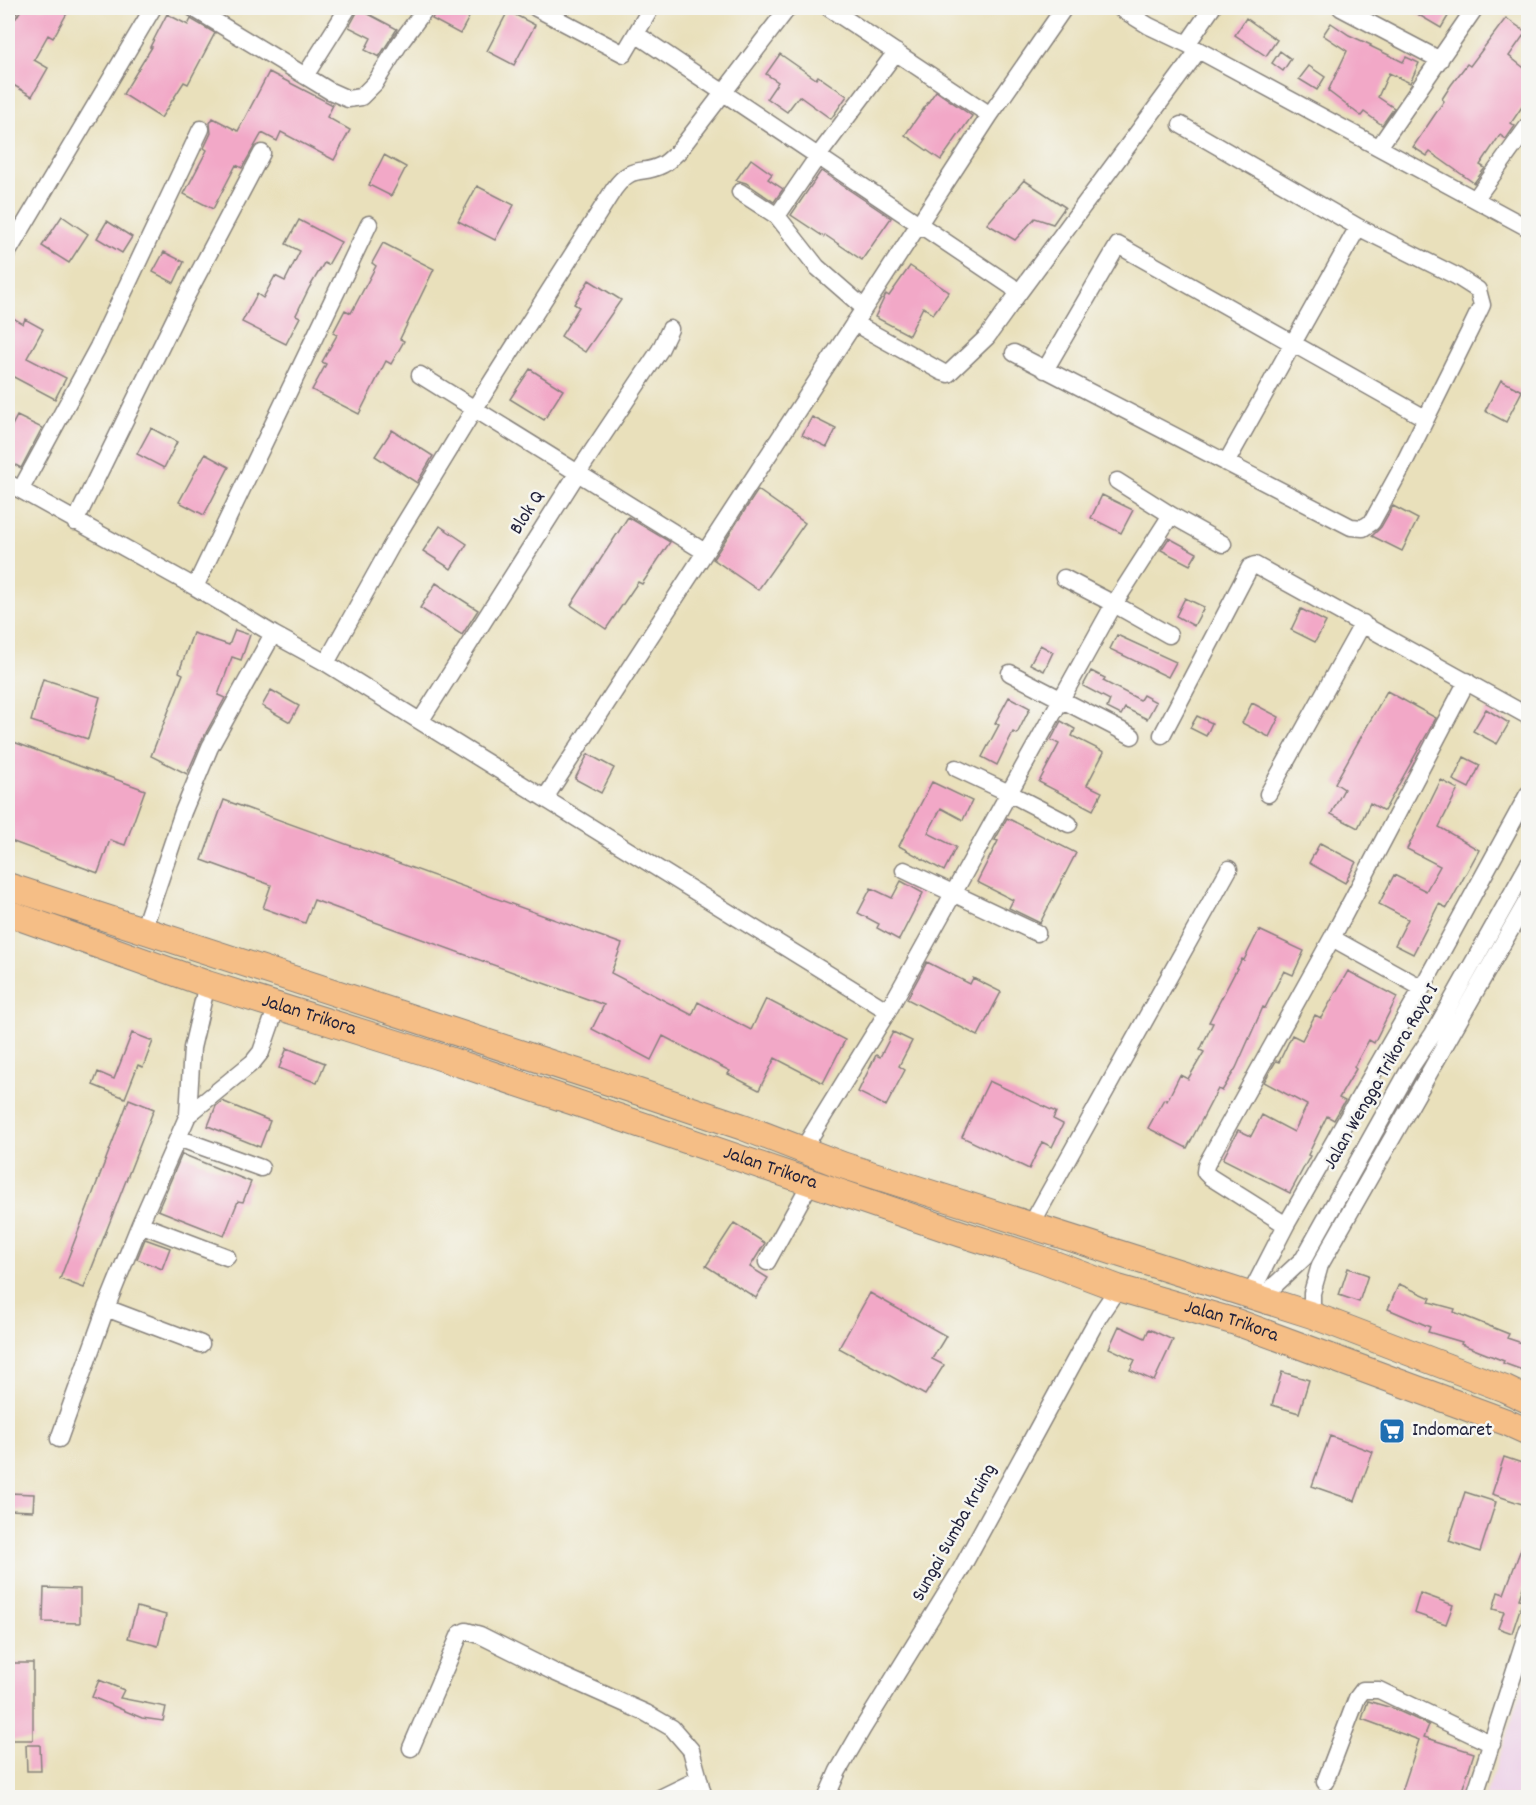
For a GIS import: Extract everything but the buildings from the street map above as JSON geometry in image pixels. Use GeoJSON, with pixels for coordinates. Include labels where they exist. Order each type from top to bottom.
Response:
{"type":"FeatureCollection","features":[{"type":"Feature","properties":{"kind":"main road","name":"Jalan Trikora"},"geometry":{"type":"LineString","coordinates":[[8,886],[649,1095],[843,1165],[1312,1315],[1505,1389],[1528,1400]]}},
{"type":"Feature","properties":{"kind":"main road","name":"Jalan Trikora"},"geometry":{"type":"LineString","coordinates":[[8,913],[207,984],[380,1038],[1041,1259],[1118,1288],[1236,1322],[1528,1432]]}},
{"type":"Feature","properties":{"kind":"main road"},"geometry":{"type":"LineString","coordinates":[[315,1018],[323,1005],[321,987]]}},
{"type":"Feature","properties":{"kind":"main road"},"geometry":{"type":"LineString","coordinates":[[380,1038],[374,1024],[375,1018],[382,1009]]}},
{"type":"Feature","properties":{"kind":"street"},"geometry":{"type":"LineString","coordinates":[[8,252],[153,8]]}},
{"type":"Feature","properties":{"kind":"street"},"geometry":{"type":"LineString","coordinates":[[193,8],[330,91],[348,99],[361,97],[375,83],[426,8]]}},
{"type":"Feature","properties":{"kind":"street"},"geometry":{"type":"LineString","coordinates":[[305,76],[348,8]]}},
{"type":"Feature","properties":{"kind":"street"},"geometry":{"type":"LineString","coordinates":[[536,8],[624,54],[651,8]]}},
{"type":"Feature","properties":{"kind":"street"},"geometry":{"type":"LineString","coordinates":[[326,663],[395,539],[614,189],[627,175],[662,165],[678,152],[788,8]]}},
{"type":"Feature","properties":{"kind":"street"},"geometry":{"type":"LineString","coordinates":[[829,8],[990,115]]}},
{"type":"Feature","properties":{"kind":"street"},"geometry":{"type":"LineString","coordinates":[[545,798],[990,115],[1064,8]]}},
{"type":"Feature","properties":{"kind":"street"},"geometry":{"type":"LineString","coordinates":[[1120,8],[1149,26],[1476,198],[1528,228]]}},
{"type":"Feature","properties":{"kind":"street"},"geometry":{"type":"LineString","coordinates":[[854,323],[948,374],[987,337],[1192,47],[1212,8]]}},
{"type":"Feature","properties":{"kind":"street"},"geometry":{"type":"LineString","coordinates":[[1341,8],[1440,60]]}},
{"type":"Feature","properties":{"kind":"street"},"geometry":{"type":"LineString","coordinates":[[1379,147],[1475,8]]}},
{"type":"Feature","properties":{"kind":"street"},"geometry":{"type":"LineString","coordinates":[[636,34],[1011,286],[1018,294]]}},
{"type":"Feature","properties":{"kind":"street"},"geometry":{"type":"LineString","coordinates":[[777,216],[818,156],[896,52]]}},
{"type":"Feature","properties":{"kind":"street"},"geometry":{"type":"LineString","coordinates":[[1014,353],[1351,527],[1363,528],[1371,522],[1401,469],[1482,304],[1478,290],[1456,276],[1358,227],[1181,125]]}},
{"type":"Feature","properties":{"kind":"street"},"geometry":{"type":"LineString","coordinates":[[1476,198],[1528,126]]}},
{"type":"Feature","properties":{"kind":"street"},"geometry":{"type":"LineString","coordinates":[[201,129],[98,347],[14,486],[195,587],[421,720],[888,1011]]}},
{"type":"Feature","properties":{"kind":"street"},"geometry":{"type":"LineString","coordinates":[[75,522],[180,308],[262,153]]}},
{"type":"Feature","properties":{"kind":"street"},"geometry":{"type":"LineString","coordinates":[[740,192],[777,216],[817,267],[864,308]]}},
{"type":"Feature","properties":{"kind":"street"},"geometry":{"type":"LineString","coordinates":[[195,587],[369,224]]}},
{"type":"Feature","properties":{"kind":"street"},"geometry":{"type":"LineString","coordinates":[[1226,462],[1358,227]]}},
{"type":"Feature","properties":{"kind":"street"},"geometry":{"type":"LineString","coordinates":[[1045,370],[1118,245],[1425,418]]}},
{"type":"Feature","properties":{"kind":"street","name":"Blok Q"},"geometry":{"type":"LineString","coordinates":[[421,720],[577,474],[660,350],[670,329]]}},
{"type":"Feature","properties":{"kind":"street"},"geometry":{"type":"LineString","coordinates":[[420,375],[705,552]]}},
{"type":"Feature","properties":{"kind":"street"},"geometry":{"type":"LineString","coordinates":[[1117,481],[1223,544]]}},
{"type":"Feature","properties":{"kind":"street"},"geometry":{"type":"LineString","coordinates":[[803,1149],[888,1011],[1114,603],[1171,515]]}},
{"type":"Feature","properties":{"kind":"street"},"geometry":{"type":"LineString","coordinates":[[1162,735],[1250,567],[1255,565],[1528,716]]}},
{"type":"Feature","properties":{"kind":"street"},"geometry":{"type":"LineString","coordinates":[[1064,578],[1114,603],[1170,636]]}},
{"type":"Feature","properties":{"kind":"street"},"geometry":{"type":"LineString","coordinates":[[1268,794],[1363,623]]}},
{"type":"Feature","properties":{"kind":"street"},"geometry":{"type":"LineString","coordinates":[[143,930],[183,812],[210,747],[273,634]]}},
{"type":"Feature","properties":{"kind":"street"},"geometry":{"type":"LineString","coordinates":[[1010,673],[1132,736]]}},
{"type":"Feature","properties":{"kind":"street"},"geometry":{"type":"LineString","coordinates":[[1286,1225],[1210,1177],[1205,1172],[1206,1166],[1332,938],[1467,681]]}},
{"type":"Feature","properties":{"kind":"street"},"geometry":{"type":"LineString","coordinates":[[956,768],[1069,824]]}},
{"type":"Feature","properties":{"kind":"street"},"geometry":{"type":"LineString","coordinates":[[1255,1297],[1286,1225],[1422,988],[1528,794]]}},
{"type":"Feature","properties":{"kind":"street","name":"Jalan Wengga Trikora Raya I"},"geometry":{"type":"LineString","coordinates":[[1255,1297],[1304,1258],[1409,1070],[1433,1034],[1528,866]]}},
{"type":"Feature","properties":{"kind":"street"},"geometry":{"type":"LineString","coordinates":[[904,870],[1037,933]]}},
{"type":"Feature","properties":{"kind":"street"},"geometry":{"type":"LineString","coordinates":[[1031,1224],[1229,870]]}},
{"type":"Feature","properties":{"kind":"street","name":"Jalan Wengga Trikora Raya I"},"geometry":{"type":"LineString","coordinates":[[1312,1315],[1312,1293],[1320,1265],[1528,899]]}},
{"type":"Feature","properties":{"kind":"street"},"geometry":{"type":"LineString","coordinates":[[1332,938],[1422,988]]}},
{"type":"Feature","properties":{"kind":"street"},"geometry":{"type":"LineString","coordinates":[[59,1439],[106,1308],[188,1115],[192,1048],[207,984]]}},
{"type":"Feature","properties":{"kind":"street"},"geometry":{"type":"LineString","coordinates":[[188,1115],[253,1062],[261,1052],[277,1006]]}},
{"type":"Feature","properties":{"kind":"street"},"geometry":{"type":"LineString","coordinates":[[178,1138],[261,1168]]}},
{"type":"Feature","properties":{"kind":"street"},"geometry":{"type":"LineString","coordinates":[[767,1262],[811,1182]]}},
{"type":"Feature","properties":{"kind":"street"},"geometry":{"type":"LineString","coordinates":[[140,1224],[227,1257]]}},
{"type":"Feature","properties":{"kind":"street"},"geometry":{"type":"LineString","coordinates":[[1304,1258],[1320,1265]]}},
{"type":"Feature","properties":{"kind":"street","name":"Sungai Sumba Kruing"},"geometry":{"type":"LineString","coordinates":[[826,1797],[858,1737],[955,1580],[1099,1316],[1118,1288]]}},
{"type":"Feature","properties":{"kind":"street"},"geometry":{"type":"LineString","coordinates":[[106,1308],[201,1344]]}},
{"type":"Feature","properties":{"kind":"street"},"geometry":{"type":"LineString","coordinates":[[1474,1797],[1528,1629]]}},
{"type":"Feature","properties":{"kind":"street"},"geometry":{"type":"LineString","coordinates":[[411,1748],[460,1634],[466,1631],[480,1635],[556,1673],[646,1713],[672,1728],[691,1749],[704,1797]]}},
{"type":"Feature","properties":{"kind":"street"},"geometry":{"type":"LineString","coordinates":[[1324,1782],[1357,1698],[1364,1690],[1379,1690],[1492,1743]]}},
{"type":"Feature","properties":{"kind":"street"},"geometry":{"type":"LineString","coordinates":[[660,1797],[699,1779]]}},
{"type":"Feature","properties":{"kind":"shaded area"},"geometry":{"type":"Polygon","coordinates":[[[1528,1674],[1528,1797],[1485,1797],[1528,1674]]]}},
{"type":"Feature","properties":{"kind":"place","name":"Indomaret"},"geometry":{"type":"Point","coordinates":[1392,1431]}}]}
